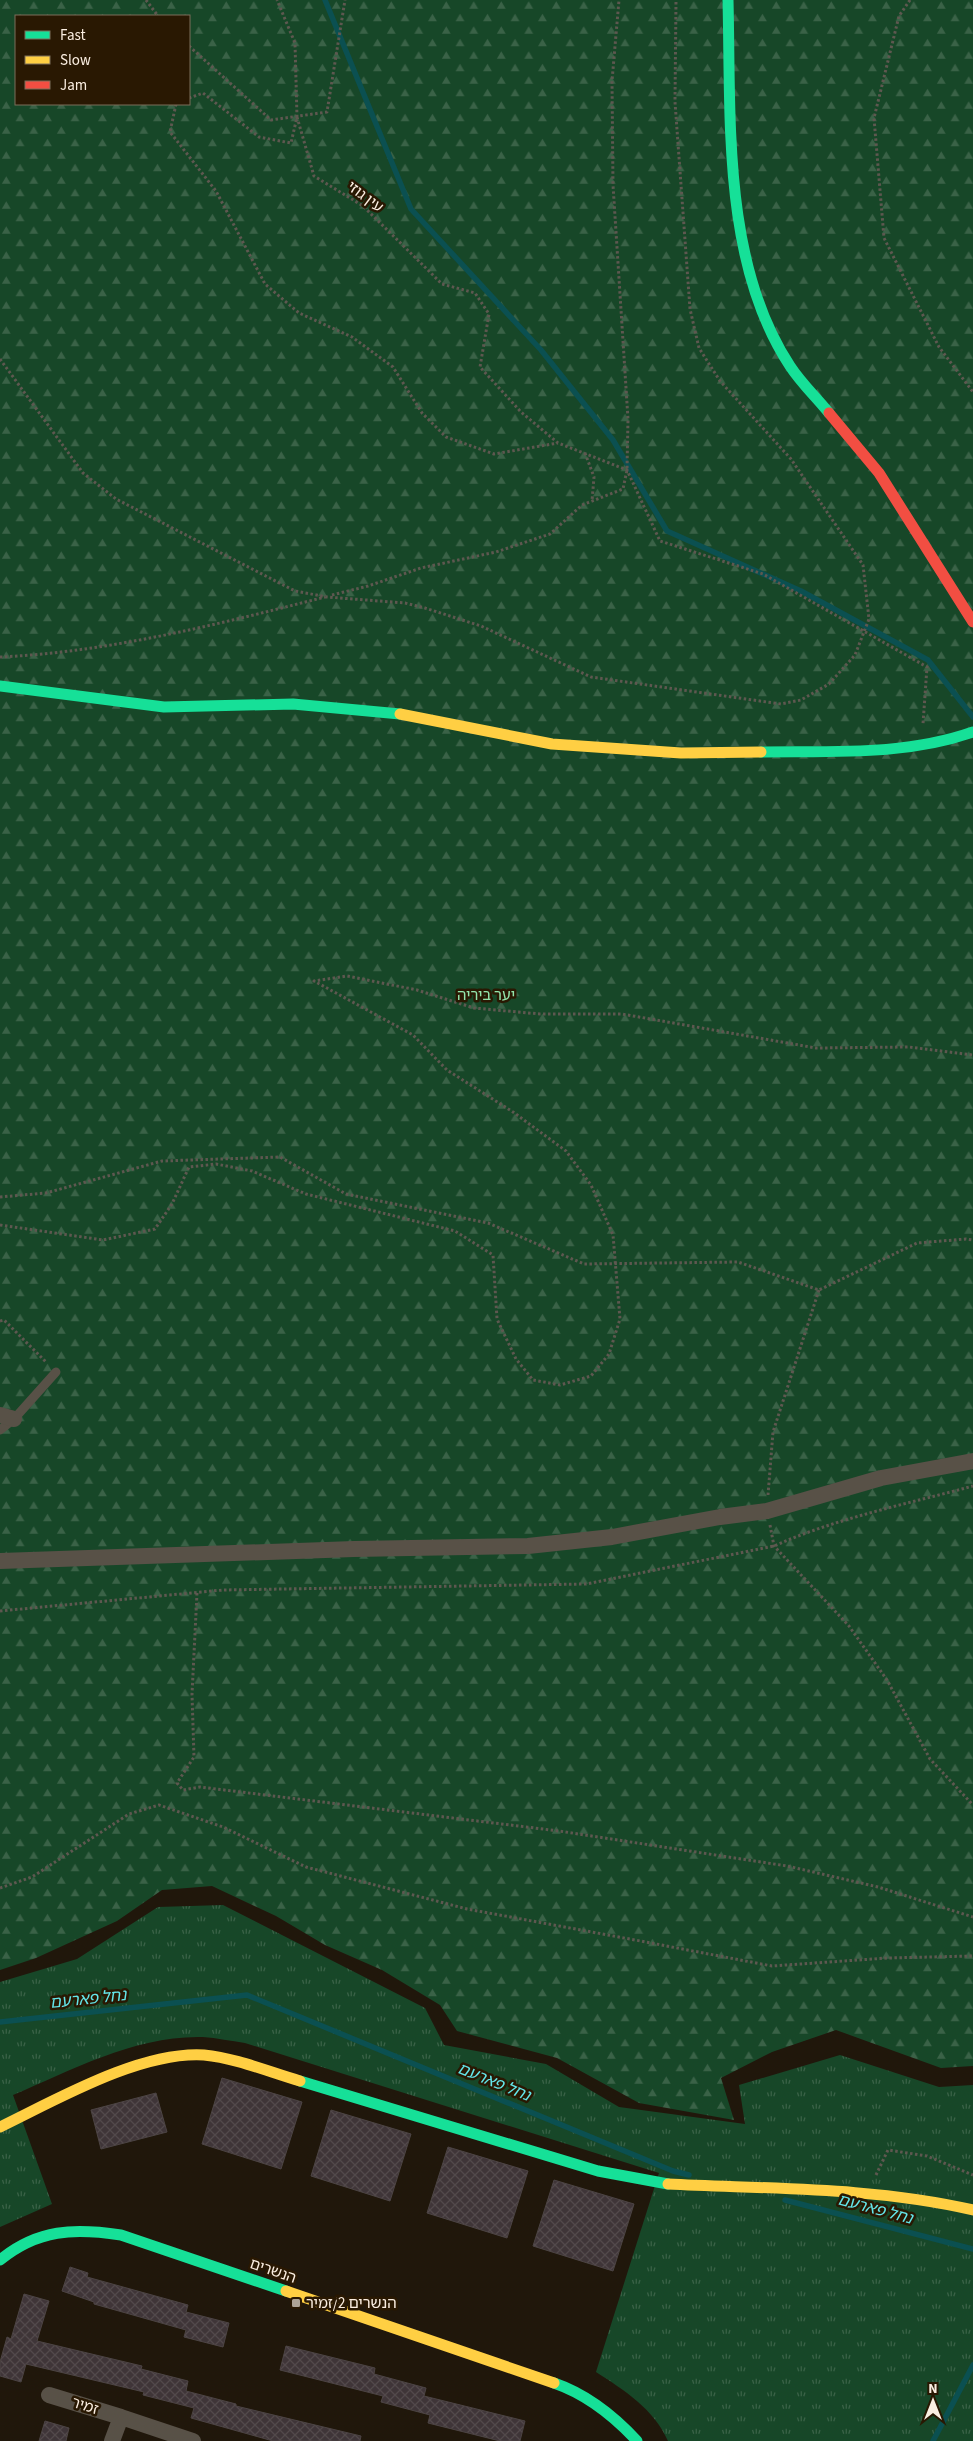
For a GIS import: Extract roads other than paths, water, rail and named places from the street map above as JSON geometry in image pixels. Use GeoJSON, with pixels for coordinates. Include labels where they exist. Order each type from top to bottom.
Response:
{"type":"FeatureCollection","features":[{"type":"Feature","properties":{"kind":"street"},"geometry":{"type":"LineString","coordinates":[[728,0],[732,183],[744,246],[759,306],[790,366],[879,473],[973,622]]}},
{"type":"Feature","properties":{"kind":"street"},"geometry":{"type":"LineString","coordinates":[[0,686],[164,707],[293,704],[387,712],[552,744],[671,753],[882,751],[953,739],[973,732]]}},
{"type":"Feature","properties":{"kind":"street"},"geometry":{"type":"LineString","coordinates":[[0,1561],[354,1549],[528,1546],[612,1537],[720,1517],[767,1511],[881,1478],[973,1462]]}},
{"type":"Feature","properties":{"kind":"street"},"geometry":{"type":"LineString","coordinates":[[0,2127],[110,2076],[170,2057],[201,2055],[234,2061],[598,2171],[655,2183],[866,2194],[934,2201],[973,2210]]}},
{"type":"Feature","properties":{"kind":"street","name":"הנשרים"},"geometry":{"type":"LineString","coordinates":[[0,2260],[22,2244],[42,2235],[66,2230],[92,2230],[121,2235],[563,2386],[588,2398],[609,2413],[637,2441]]}},
{"type":"Feature","properties":{"kind":"street","name":"זמיר"},"geometry":{"type":"LineString","coordinates":[[49,2395],[193,2441]]}},
{"type":"Feature","properties":{"kind":"street"},"geometry":{"type":"LineString","coordinates":[[112,2441],[121,2417]]}},
{"type":"Feature","properties":{"kind":"lane"},"geometry":{"type":"LineString","coordinates":[[0,1430],[7,1417],[56,1372]]}},
{"type":"Feature","properties":{"kind":"waterway"},"geometry":{"type":"LineString","coordinates":[[325,0],[411,209],[541,350],[613,440],[667,531],[801,591],[928,660],[973,717]]}},
{"type":"Feature","properties":{"kind":"waterway","name":"נחל פארעם"},"geometry":{"type":"LineString","coordinates":[[0,2022],[247,1995],[673,2171],[689,2175]]}},
{"type":"Feature","properties":{"kind":"waterway","name":"נחל פארעם"},"geometry":{"type":"LineString","coordinates":[[785,2200],[973,2249]]}},
{"type":"Feature","properties":{"kind":"waterway"},"geometry":{"type":"LineString","coordinates":[[933,2441],[973,2365]]}},
{"type":"Feature","properties":{"kind":"place","name":"הנשרים 2/זמיר"},"geometry":{"type":"Point","coordinates":[296,2303]}},
{"type":"Feature","properties":{"kind":"park label","name":"יער ביריה"},"geometry":{"type":"Point","coordinates":[486,995]}}]}
